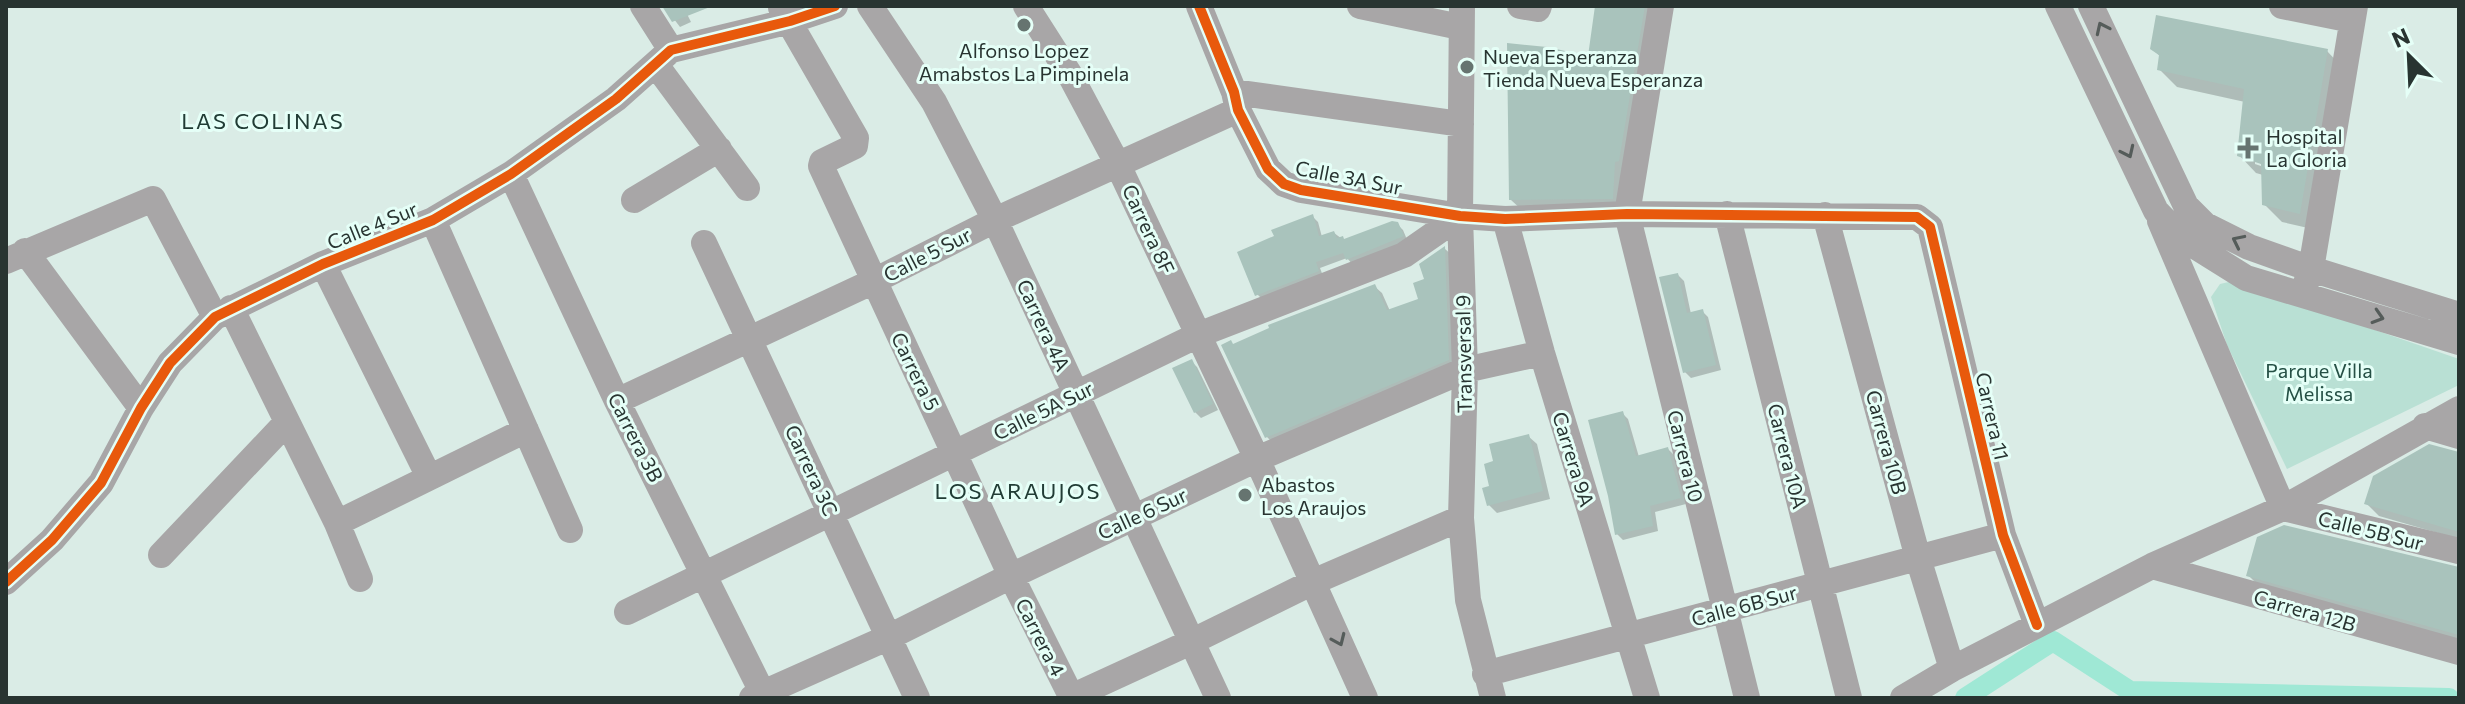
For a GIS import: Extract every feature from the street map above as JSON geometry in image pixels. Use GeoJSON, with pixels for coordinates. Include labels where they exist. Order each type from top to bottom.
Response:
{"type":"FeatureCollection","features":[{"type":"Feature","properties":{"kind":"street"},"geometry":{"type":"LineString","coordinates":[[643,6],[664,57],[719,149],[747,188]]}},
{"type":"Feature","properties":{"kind":"street","name":"Calle 4 Sur"},"geometry":{"type":"LineString","coordinates":[[6,582],[52,540],[101,483],[141,408],[170,363],[223,313],[323,264],[433,220],[511,174],[616,99],[664,57],[785,14],[835,6]]}},
{"type":"Feature","properties":{"kind":"street","name":"Carrera 4A"},"geometry":{"type":"LineString","coordinates":[[870,6],[934,102],[995,220],[1218,698]]}},
{"type":"Feature","properties":{"kind":"street","name":"Carrera 8F"},"geometry":{"type":"LineString","coordinates":[[1026,6],[1070,75],[1118,165],[1257,459]]}},
{"type":"Feature","properties":{"kind":"street","name":"Calle 3A Sur"},"geometry":{"type":"LineString","coordinates":[[1199,6],[1236,101],[1268,169],[1284,184],[1301,190],[1460,216],[1505,219],[1627,214],[1917,217]]}},
{"type":"Feature","properties":{"kind":"street"},"geometry":{"type":"LineString","coordinates":[[1360,6],[1461,17]]}},
{"type":"Feature","properties":{"kind":"street"},"geometry":{"type":"LineString","coordinates":[[1520,6],[1538,9],[1539,6]]}},
{"type":"Feature","properties":{"kind":"street"},"geometry":{"type":"LineString","coordinates":[[1627,214],[1661,6]]}},
{"type":"Feature","properties":{"kind":"street"},"geometry":{"type":"LineString","coordinates":[[2058,6],[2156,211],[2283,508]]}},
{"type":"Feature","properties":{"kind":"street"},"geometry":{"type":"LineString","coordinates":[[2091,6],[2138,85],[2186,206],[2205,225],[2307,281],[2459,342]]}},
{"type":"Feature","properties":{"kind":"street"},"geometry":{"type":"LineString","coordinates":[[2282,6],[2353,13],[2307,281]]}},
{"type":"Feature","properties":{"kind":"street","name":"Carrera 5"},"geometry":{"type":"LineString","coordinates":[[785,14],[856,138],[855,146],[822,162],[821,166],[872,282],[1011,576]]}},
{"type":"Feature","properties":{"kind":"street","name":"Transversal 9"},"geometry":{"type":"LineString","coordinates":[[1461,17],[1460,216],[1465,370],[1461,518],[1468,600],[1489,686]]}},
{"type":"Feature","properties":{"kind":"street"},"geometry":{"type":"LineString","coordinates":[[2103,100],[2138,85]]}},
{"type":"Feature","properties":{"kind":"street"},"geometry":{"type":"LineString","coordinates":[[1236,101],[1461,124]]}},
{"type":"Feature","properties":{"kind":"street","name":"Calle 5 Sur"},"geometry":{"type":"LineString","coordinates":[[617,401],[872,282],[995,220],[1118,165],[1236,101]]}},
{"type":"Feature","properties":{"kind":"street"},"geometry":{"type":"LineString","coordinates":[[634,200],[719,149]]}},
{"type":"Feature","properties":{"kind":"street","name":"Carrera 3B"},"geometry":{"type":"LineString","coordinates":[[511,174],[617,401],[705,574],[760,696]]}},
{"type":"Feature","properties":{"kind":"street"},"geometry":{"type":"LineString","coordinates":[[141,408],[16,256],[153,199],[286,423],[337,523],[360,579]]}},
{"type":"Feature","properties":{"kind":"street"},"geometry":{"type":"LineString","coordinates":[[2156,211],[2182,238],[2246,278],[2307,281],[2459,315]]}},
{"type":"Feature","properties":{"kind":"street","name":"Carrera 10"},"geometry":{"type":"LineString","coordinates":[[1627,214],[1747,698]]}},
{"type":"Feature","properties":{"kind":"street","name":"Carrera 10A"},"geometry":{"type":"LineString","coordinates":[[1727,214],[1849,698]]}},
{"type":"Feature","properties":{"kind":"street","name":"Carrera 10B"},"geometry":{"type":"LineString","coordinates":[[1825,215],[1918,558],[1952,669]]}},
{"type":"Feature","properties":{"kind":"street","name":"Calle 5A Sur"},"geometry":{"type":"LineString","coordinates":[[627,612],[1198,335],[1404,255],[1460,216]]}},
{"type":"Feature","properties":{"kind":"street","name":"Carrera 11"},"geometry":{"type":"LineString","coordinates":[[1917,217],[1930,227],[2003,535],[2037,625]]}},
{"type":"Feature","properties":{"kind":"street","name":"Carrera 9A"},"geometry":{"type":"LineString","coordinates":[[1505,219],[1542,353],[1647,698]]}},
{"type":"Feature","properties":{"kind":"street"},"geometry":{"type":"LineString","coordinates":[[433,220],[570,530]]}},
{"type":"Feature","properties":{"kind":"street","name":"Carrera 3C"},"geometry":{"type":"LineString","coordinates":[[704,243],[917,698]]}},
{"type":"Feature","properties":{"kind":"street"},"geometry":{"type":"LineString","coordinates":[[323,264],[429,477]]}},
{"type":"Feature","properties":{"kind":"street","name":"Calle 6 Sur"},"geometry":{"type":"LineString","coordinates":[[760,696],[1257,459],[1465,370],[1542,353]]}},
{"type":"Feature","properties":{"kind":"street"},"geometry":{"type":"LineString","coordinates":[[1903,698],[1952,669],[2152,566],[2283,508],[2459,409]]}},
{"type":"Feature","properties":{"kind":"street"},"geometry":{"type":"LineString","coordinates":[[161,555],[286,423]]}},
{"type":"Feature","properties":{"kind":"street"},"geometry":{"type":"LineString","coordinates":[[2425,426],[2459,436]]}},
{"type":"Feature","properties":{"kind":"street"},"geometry":{"type":"LineString","coordinates":[[337,523],[526,430]]}},
{"type":"Feature","properties":{"kind":"street"},"geometry":{"type":"LineString","coordinates":[[1257,459],[1365,698]]}},
{"type":"Feature","properties":{"kind":"street","name":"Calle 5B Sur"},"geometry":{"type":"LineString","coordinates":[[2283,508],[2459,551]]}},
{"type":"Feature","properties":{"kind":"street"},"geometry":{"type":"LineString","coordinates":[[1071,698],[1313,582],[1461,518]]}},
{"type":"Feature","properties":{"kind":"street","name":"Calle 6B Sur"},"geometry":{"type":"LineString","coordinates":[[1489,686],[1629,636],[2003,535]]}},
{"type":"Feature","properties":{"kind":"street","name":"Carrera 12B"},"geometry":{"type":"LineString","coordinates":[[2152,566],[2459,652]]}},
{"type":"Feature","properties":{"kind":"street","name":"Carrera 4"},"geometry":{"type":"LineString","coordinates":[[1011,576],[1071,698]]}},
{"type":"Feature","properties":{"kind":"green space","name":"Parque Villa Melissa"},"geometry":{"type":"Polygon","coordinates":[[[2233,281],[2459,359],[2459,385],[2287,469],[2227,345],[2211,297],[2220,284],[2233,281]]]}},
{"type":"Feature","properties":{"kind":"building"},"geometry":{"type":"Polygon","coordinates":[[[662,6],[710,6],[710,7],[672,22],[662,6]]]}},
{"type":"Feature","properties":{"kind":"building"},"geometry":{"type":"Polygon","coordinates":[[[1595,6],[1645,6],[1619,161],[1615,162],[1613,199],[1509,200],[1507,43],[1588,56],[1595,6]]]}},
{"type":"Feature","properties":{"kind":"building"},"geometry":{"type":"Polygon","coordinates":[[[2156,15],[2328,49],[2300,214],[2262,205],[2261,164],[2237,156],[2244,89],[2157,70],[2159,55],[2150,49],[2156,15]]]}},
{"type":"Feature","properties":{"kind":"building"},"geometry":{"type":"Polygon","coordinates":[[[1313,214],[1319,236],[1334,231],[1337,238],[1343,236],[1344,239],[1392,221],[1398,222],[1404,236],[1346,260],[1343,253],[1316,262],[1319,271],[1255,296],[1237,252],[1274,236],[1271,230],[1313,214]]]}},
{"type":"Feature","properties":{"kind":"building"},"geometry":{"type":"Polygon","coordinates":[[[1445,246],[1449,360],[1265,438],[1221,345],[1231,340],[1233,344],[1269,328],[1268,325],[1375,284],[1387,310],[1418,299],[1413,283],[1424,279],[1419,264],[1445,246]]]}},
{"type":"Feature","properties":{"kind":"building"},"geometry":{"type":"Polygon","coordinates":[[[1678,273],[1687,313],[1703,309],[1716,365],[1683,373],[1659,277],[1678,273]]]}},
{"type":"Feature","properties":{"kind":"building"},"geometry":{"type":"Polygon","coordinates":[[[1192,359],[1213,404],[1194,413],[1172,368],[1192,359]]]}},
{"type":"Feature","properties":{"kind":"building"},"geometry":{"type":"Polygon","coordinates":[[[1623,411],[1636,456],[1668,447],[1681,498],[1650,506],[1653,526],[1615,535],[1588,420],[1623,411]]]}},
{"type":"Feature","properties":{"kind":"building"},"geometry":{"type":"Polygon","coordinates":[[[1529,434],[1543,491],[1487,506],[1482,488],[1489,486],[1484,464],[1493,461],[1489,444],[1529,434]]]}},
{"type":"Feature","properties":{"kind":"building"},"geometry":{"type":"Polygon","coordinates":[[[2429,444],[2459,452],[2459,532],[2364,504],[2373,476],[2429,444]]]}},
{"type":"Feature","properties":{"kind":"building"},"geometry":{"type":"Polygon","coordinates":[[[2284,525],[2459,567],[2459,635],[2246,576],[2257,537],[2284,525]]]}},
{"type":"Feature","properties":{"kind":"waterway"},"geometry":{"type":"LineString","coordinates":[[1965,698],[2053,641],[2130,691],[2449,698]]}},
{"type":"Feature","properties":{"kind":"cycle path"},"geometry":{"type":"LineString","coordinates":[[6,582],[52,540],[101,483],[141,408],[170,363],[215,317],[323,264],[433,220],[511,174],[616,99],[671,50],[790,21],[835,6]]}},
{"type":"Feature","properties":{"kind":"cycle path"},"geometry":{"type":"LineString","coordinates":[[1199,6],[1234,92],[1238,110],[1268,169],[1284,184],[1301,190],[1460,216],[1505,219],[1627,214],[1917,217],[1930,227],[2003,535],[2037,625]]}},
{"type":"Feature","properties":{"kind":"place","name":"Alfonso Lopez Amabstos La Pimpinela"},"geometry":{"type":"Point","coordinates":[1024,25]}},
{"type":"Feature","properties":{"kind":"place","name":"Nueva Esperanza Tienda Nueva Esperanza"},"geometry":{"type":"Point","coordinates":[1467,67]}},
{"type":"Feature","properties":{"kind":"place","name":"Hospital La Gloria"},"geometry":{"type":"Point","coordinates":[2248,148]}},
{"type":"Feature","properties":{"kind":"place","name":"Abastos Los Araujos"},"geometry":{"type":"Point","coordinates":[1245,495]}},
{"type":"Feature","properties":{"kind":"district","name":"LAS COLINAS"},"geometry":{"type":"Point","coordinates":[263,120]}},
{"type":"Feature","properties":{"kind":"district","name":"LOS ARAUJOS"},"geometry":{"type":"Point","coordinates":[1018,490]}}]}
